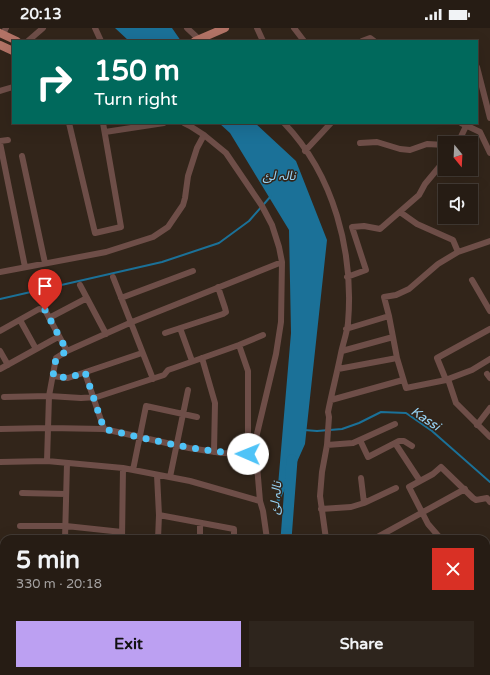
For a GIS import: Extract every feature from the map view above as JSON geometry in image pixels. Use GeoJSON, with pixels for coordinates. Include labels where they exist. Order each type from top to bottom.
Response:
{"type":"FeatureCollection","features":[{"type":"Feature","properties":{"kind":"main road"},"geometry":{"type":"LineString","coordinates":[[198,40],[225,28]]}},
{"type":"Feature","properties":{"kind":"main road"},"geometry":{"type":"LineString","coordinates":[[3,32],[15,40]]}},
{"type":"Feature","properties":{"kind":"main road"},"geometry":{"type":"LineString","coordinates":[[0,45],[12,51]]}},
{"type":"Feature","properties":{"kind":"street"},"geometry":{"type":"LineString","coordinates":[[29,40],[43,28]]}},
{"type":"Feature","properties":{"kind":"street"},"geometry":{"type":"LineString","coordinates":[[95,28],[101,40]]}},
{"type":"Feature","properties":{"kind":"street"},"geometry":{"type":"LineString","coordinates":[[187,28],[198,40]]}},
{"type":"Feature","properties":{"kind":"street"},"geometry":{"type":"LineString","coordinates":[[257,28],[263,40]]}},
{"type":"Feature","properties":{"kind":"street"},"geometry":{"type":"LineString","coordinates":[[294,28],[303,40]]}},
{"type":"Feature","properties":{"kind":"street"},"geometry":{"type":"LineString","coordinates":[[478,72],[490,118]]}},
{"type":"Feature","properties":{"kind":"street"},"geometry":{"type":"LineString","coordinates":[[0,91],[12,87]]}},
{"type":"Feature","properties":{"kind":"street"},"geometry":{"type":"LineString","coordinates":[[483,90],[490,88]]}},
{"type":"Feature","properties":{"kind":"street"},"geometry":{"type":"LineString","coordinates":[[69,124],[95,233],[121,227],[103,124]]}},
{"type":"Feature","properties":{"kind":"street"},"geometry":{"type":"LineString","coordinates":[[105,132],[157,124]]}},
{"type":"Feature","properties":{"kind":"street"},"geometry":{"type":"LineString","coordinates":[[186,124],[204,135],[226,153],[262,206],[272,225],[282,262],[281,322],[276,354],[255,442],[260,501],[266,535]]}},
{"type":"Feature","properties":{"kind":"street"},"geometry":{"type":"LineString","coordinates":[[285,124],[305,151],[320,175],[334,204],[343,240],[347,277],[348,297],[346,329],[330,400],[328,412],[328,445],[322,472],[320,496],[325,535]]}},
{"type":"Feature","properties":{"kind":"street"},"geometry":{"type":"LineString","coordinates":[[305,151],[330,124]]}},
{"type":"Feature","properties":{"kind":"street"},"geometry":{"type":"LineString","coordinates":[[460,136],[464,124],[480,132],[487,142],[490,153]]}},
{"type":"Feature","properties":{"kind":"street"},"geometry":{"type":"LineString","coordinates":[[0,272],[106,252],[153,237],[168,227],[183,205],[188,176],[197,148],[204,135]]}},
{"type":"Feature","properties":{"kind":"street"},"geometry":{"type":"LineString","coordinates":[[8,140],[0,142],[25,267]]}},
{"type":"Feature","properties":{"kind":"street"},"geometry":{"type":"LineString","coordinates":[[360,143],[377,142],[400,149],[410,150],[426,144],[438,145]]}},
{"type":"Feature","properties":{"kind":"street"},"geometry":{"type":"LineString","coordinates":[[22,156],[45,263]]}},
{"type":"Feature","properties":{"kind":"street"},"geometry":{"type":"LineString","coordinates":[[347,277],[366,270],[352,227],[364,226],[380,229],[419,194],[438,168]]}},
{"type":"Feature","properties":{"kind":"street"},"geometry":{"type":"LineString","coordinates":[[400,212],[417,224],[453,240],[458,252]]}},
{"type":"Feature","properties":{"kind":"street"},"geometry":{"type":"LineString","coordinates":[[490,241],[458,252],[438,264],[409,289],[396,295],[384,297],[397,358],[406,388],[447,380],[472,370],[490,359]]}},
{"type":"Feature","properties":{"kind":"street"},"geometry":{"type":"LineString","coordinates":[[46,461],[49,428],[49,396],[56,358],[67,351],[130,323],[282,262]]}},
{"type":"Feature","properties":{"kind":"street"},"geometry":{"type":"LineString","coordinates":[[121,298],[193,271]]}},
{"type":"Feature","properties":{"kind":"street"},"geometry":{"type":"LineString","coordinates":[[113,277],[153,379]]}},
{"type":"Feature","properties":{"kind":"street"},"geometry":{"type":"LineString","coordinates":[[472,280],[490,311]]}},
{"type":"Feature","properties":{"kind":"street"},"geometry":{"type":"LineString","coordinates":[[80,285],[106,334]]}},
{"type":"Feature","properties":{"kind":"street"},"geometry":{"type":"LineString","coordinates":[[165,333],[226,312],[218,287]]}},
{"type":"Feature","properties":{"kind":"street"},"geometry":{"type":"LineString","coordinates":[[49,318],[87,298]]}},
{"type":"Feature","properties":{"kind":"street"},"geometry":{"type":"LineString","coordinates":[[0,331],[39,309],[45,310],[58,337],[67,351]]}},
{"type":"Feature","properties":{"kind":"street"},"geometry":{"type":"LineString","coordinates":[[346,329],[389,316]]}},
{"type":"Feature","properties":{"kind":"street"},"geometry":{"type":"LineString","coordinates":[[20,320],[36,349]]}},
{"type":"Feature","properties":{"kind":"street"},"geometry":{"type":"LineString","coordinates":[[180,328],[192,361]]}},
{"type":"Feature","properties":{"kind":"street"},"geometry":{"type":"LineString","coordinates":[[490,330],[437,358],[456,403],[490,437]]}},
{"type":"Feature","properties":{"kind":"street"},"geometry":{"type":"LineString","coordinates":[[4,396],[94,398],[164,375],[168,370],[263,335]]}},
{"type":"Feature","properties":{"kind":"street"},"geometry":{"type":"LineString","coordinates":[[0,369],[58,337]]}},
{"type":"Feature","properties":{"kind":"street"},"geometry":{"type":"LineString","coordinates":[[342,350],[393,337]]}},
{"type":"Feature","properties":{"kind":"street"},"geometry":{"type":"LineString","coordinates":[[239,345],[248,371],[248,454]]}},
{"type":"Feature","properties":{"kind":"street"},"geometry":{"type":"LineString","coordinates":[[0,351],[8,365]]}},
{"type":"Feature","properties":{"kind":"street"},"geometry":{"type":"LineString","coordinates":[[53,376],[68,378],[142,353]]}},
{"type":"Feature","properties":{"kind":"street"},"geometry":{"type":"LineString","coordinates":[[202,358],[216,403],[214,452]]}},
{"type":"Feature","properties":{"kind":"street"},"geometry":{"type":"LineString","coordinates":[[338,369],[397,358]]}},
{"type":"Feature","properties":{"kind":"street"},"geometry":{"type":"LineString","coordinates":[[85,372],[104,429]]}},
{"type":"Feature","properties":{"kind":"street"},"geometry":{"type":"LineString","coordinates":[[330,400],[403,380]]}},
{"type":"Feature","properties":{"kind":"street"},"geometry":{"type":"LineString","coordinates":[[170,478],[188,390]]}},
{"type":"Feature","properties":{"kind":"street"},"geometry":{"type":"LineString","coordinates":[[133,470],[146,406],[197,417]]}},
{"type":"Feature","properties":{"kind":"street"},"geometry":{"type":"LineString","coordinates":[[477,425],[490,408]]}},
{"type":"Feature","properties":{"kind":"street"},"geometry":{"type":"LineString","coordinates":[[328,445],[353,443],[395,424]]}},
{"type":"Feature","properties":{"kind":"street"},"geometry":{"type":"LineString","coordinates":[[0,429],[104,429],[177,446],[214,452],[256,454]]}},
{"type":"Feature","properties":{"kind":"street"},"geometry":{"type":"LineString","coordinates":[[360,440],[368,457],[395,443],[404,441],[412,446]]}},
{"type":"Feature","properties":{"kind":"street"},"geometry":{"type":"LineString","coordinates":[[395,443],[420,481]]}},
{"type":"Feature","properties":{"kind":"street"},"geometry":{"type":"LineString","coordinates":[[0,462],[46,461],[122,468],[190,481],[260,501]]}},
{"type":"Feature","properties":{"kind":"street"},"geometry":{"type":"LineString","coordinates":[[65,535],[67,463]]}},
{"type":"Feature","properties":{"kind":"street"},"geometry":{"type":"LineString","coordinates":[[438,535],[428,524],[409,487],[433,474],[440,467],[476,500],[487,498],[490,502]]}},
{"type":"Feature","properties":{"kind":"street"},"geometry":{"type":"LineString","coordinates":[[20,526],[66,526],[122,532],[122,468]]}},
{"type":"Feature","properties":{"kind":"street"},"geometry":{"type":"LineString","coordinates":[[157,475],[159,515],[158,535]]}},
{"type":"Feature","properties":{"kind":"street"},"geometry":{"type":"LineString","coordinates":[[361,478],[364,503]]}},
{"type":"Feature","properties":{"kind":"street"},"geometry":{"type":"LineString","coordinates":[[321,509],[351,507],[364,503],[396,488]]}},
{"type":"Feature","properties":{"kind":"street"},"geometry":{"type":"LineString","coordinates":[[382,535],[422,512],[456,495],[464,489]]}},
{"type":"Feature","properties":{"kind":"street"},"geometry":{"type":"LineString","coordinates":[[22,493],[66,494]]}},
{"type":"Feature","properties":{"kind":"street"},"geometry":{"type":"LineString","coordinates":[[159,515],[234,529],[234,535]]}},
{"type":"Feature","properties":{"kind":"street"},"geometry":{"type":"LineString","coordinates":[[200,523],[200,535]]}},
{"type":"Feature","properties":{"kind":"water"},"geometry":{"type":"Polygon","coordinates":[[[115,28],[172,28],[180,40],[128,40],[115,28]]]}},
{"type":"Feature","properties":{"kind":"water","name":"نالہ لئ"},"geometry":{"type":"Polygon","coordinates":[[[220,124],[256,124],[296,161],[327,240],[305,444],[276,509],[291,333],[289,230],[230,133],[220,124]]]}},
{"type":"Feature","properties":{"kind":"waterway"},"geometry":{"type":"LineString","coordinates":[[0,299],[162,262],[219,243],[249,221],[271,196]]}},
{"type":"Feature","properties":{"kind":"waterway","name":"Kassi"},"geometry":{"type":"LineString","coordinates":[[304,430],[317,431],[342,429],[359,423],[381,412],[406,413],[432,431],[490,482]]}},
{"type":"Feature","properties":{"kind":"waterway","name":"نالہ لئ"},"geometry":{"type":"LineString","coordinates":[[286,535],[292,460]]}},
{"type":"Feature","properties":{"kind":"route"},"geometry":{"type":"LineString","coordinates":[[45,310],[58,337],[67,351],[56,358],[53,376],[68,378],[85,372],[104,429],[189,448],[222,453],[248,454]]}}]}
